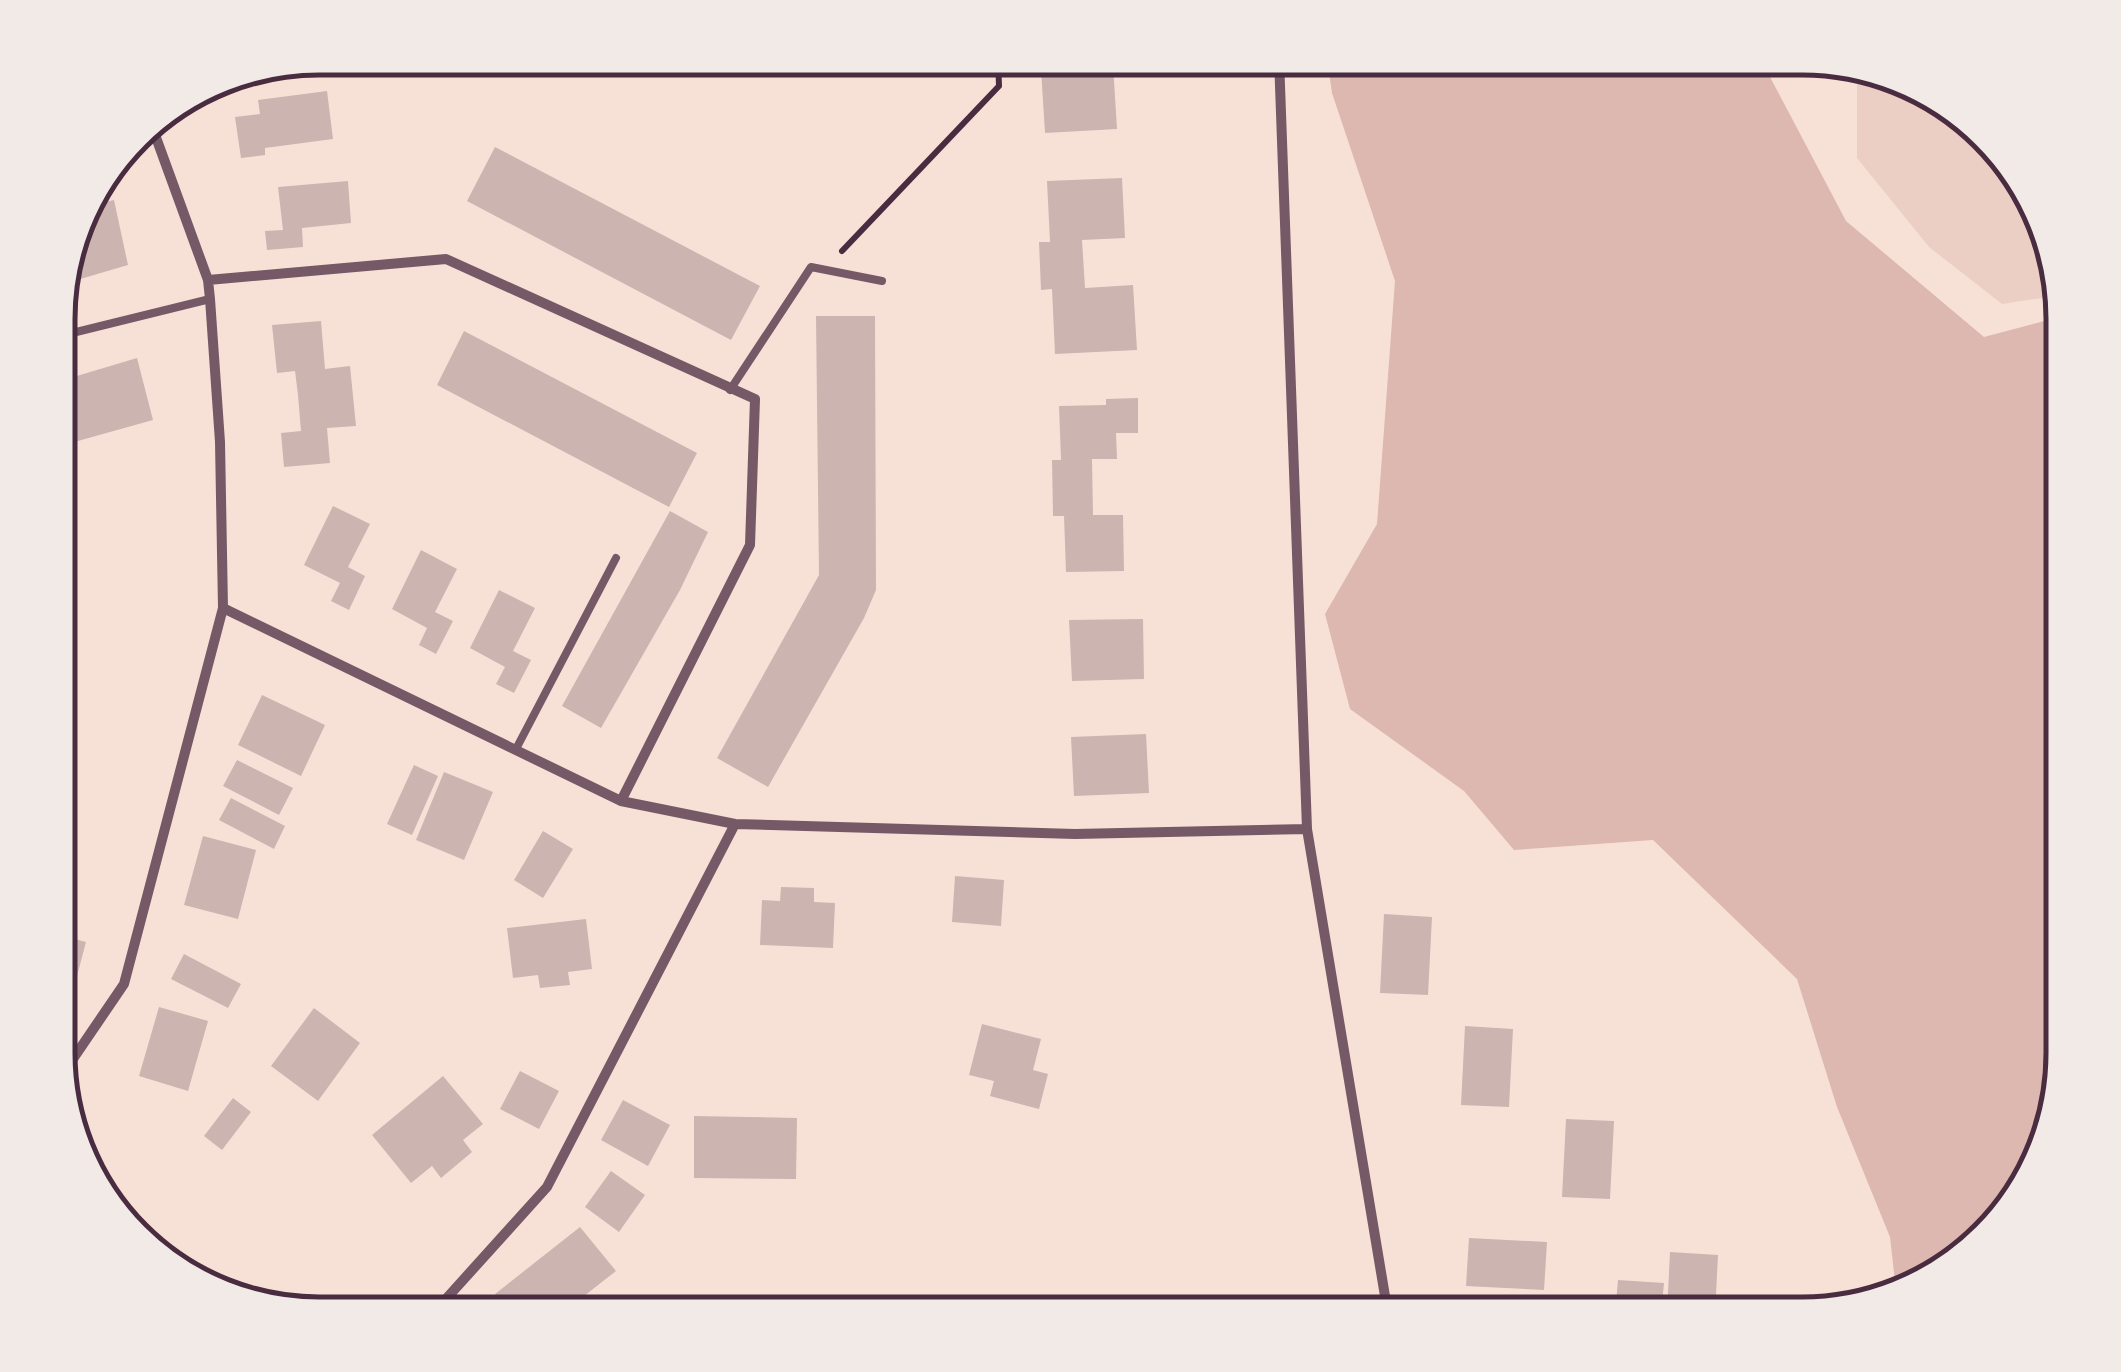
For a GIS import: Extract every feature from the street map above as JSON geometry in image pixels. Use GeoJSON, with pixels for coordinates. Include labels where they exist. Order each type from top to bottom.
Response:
{"type":"FeatureCollection","features":[{"type":"Feature","properties":{"kind":"street"},"geometry":{"type":"LineString","coordinates":[[1280,75],[1308,829],[1385,1296]]}},
{"type":"Feature","properties":{"kind":"street"},"geometry":{"type":"LineString","coordinates":[[75,1056],[124,984],[223,608],[220,442],[208,280],[156,138]]}},
{"type":"Feature","properties":{"kind":"street"},"geometry":{"type":"LineString","coordinates":[[208,280],[446,259],[754,400],[750,546],[622,800]]}},
{"type":"Feature","properties":{"kind":"street"},"geometry":{"type":"LineString","coordinates":[[223,608],[622,800],[736,824],[1075,834],[1308,829]]}},
{"type":"Feature","properties":{"kind":"street"},"geometry":{"type":"LineString","coordinates":[[448,1297],[547,1187],[736,824]]}},
{"type":"Feature","properties":{"kind":"lane"},"geometry":{"type":"LineString","coordinates":[[730,390],[811,268],[882,280]]}},
{"type":"Feature","properties":{"kind":"lane"},"geometry":{"type":"LineString","coordinates":[[75,332],[210,299]]}},
{"type":"Feature","properties":{"kind":"lane"},"geometry":{"type":"LineString","coordinates":[[516,749],[616,558]]}},
{"type":"Feature","properties":{"kind":"path"},"geometry":{"type":"LineString","coordinates":[[823,270],[999,86],[999,76]]}},
{"type":"Feature","properties":{"kind":"shaded area"},"geometry":{"type":"Polygon","coordinates":[[[1329,75],[1769,75],[1846,221],[1984,337],[2045,321],[2045,1069],[2041,1100],[2021,1161],[2005,1188],[1974,1225],[1910,1272],[1895,1278],[1890,1237],[1837,1107],[1797,979],[1653,840],[1514,850],[1464,791],[1350,709],[1325,614],[1377,524],[1395,281],[1329,75]]]}},
{"type":"Feature","properties":{"kind":"shaded area"},"geometry":{"type":"Polygon","coordinates":[[[1857,81],[1910,100],[1937,116],[1985,158],[2013,197],[2033,241],[2044,298],[2002,304],[1929,247],[1857,158],[1857,81]]]}},
{"type":"Feature","properties":{"kind":"building"},"geometry":{"type":"Polygon","coordinates":[[[1114,75],[1117,129],[1045,133],[1041,76],[1114,75]]]}},
{"type":"Feature","properties":{"kind":"building"},"geometry":{"type":"Polygon","coordinates":[[[327,91],[333,139],[265,148],[265,155],[241,158],[235,117],[260,114],[258,100],[327,91]]]}},
{"type":"Feature","properties":{"kind":"building"},"geometry":{"type":"Polygon","coordinates":[[[495,147],[760,286],[731,340],[467,201],[495,147]]]}},
{"type":"Feature","properties":{"kind":"building"},"geometry":{"type":"Polygon","coordinates":[[[1122,178],[1125,238],[1082,240],[1085,288],[1133,285],[1137,350],[1055,354],[1052,289],[1041,290],[1039,242],[1050,242],[1047,181],[1122,178]]]}},
{"type":"Feature","properties":{"kind":"building"},"geometry":{"type":"Polygon","coordinates":[[[348,181],[351,223],[302,228],[303,247],[267,250],[265,231],[283,230],[278,187],[348,181]]]}},
{"type":"Feature","properties":{"kind":"building"},"geometry":{"type":"Polygon","coordinates":[[[114,200],[128,265],[78,280],[88,241],[105,202],[114,200]]]}},
{"type":"Feature","properties":{"kind":"building"},"geometry":{"type":"Polygon","coordinates":[[[816,316],[875,316],[876,590],[768,787],[717,758],[819,575],[816,316]]]}},
{"type":"Feature","properties":{"kind":"building"},"geometry":{"type":"Polygon","coordinates":[[[321,321],[325,369],[350,366],[356,426],[327,428],[330,463],[284,467],[281,433],[301,431],[298,395],[295,371],[277,373],[272,325],[321,321]]]}},
{"type":"Feature","properties":{"kind":"building"},"geometry":{"type":"Polygon","coordinates":[[[464,331],[697,453],[669,507],[437,385],[464,331]]]}},
{"type":"Feature","properties":{"kind":"building"},"geometry":{"type":"Polygon","coordinates":[[[137,358],[153,420],[75,442],[75,377],[137,358]]]}},
{"type":"Feature","properties":{"kind":"building"},"geometry":{"type":"Polygon","coordinates":[[[1138,398],[1138,433],[1116,433],[1117,459],[1092,459],[1093,515],[1123,515],[1124,571],[1066,572],[1064,516],[1053,516],[1052,460],[1061,460],[1059,406],[1106,405],[1106,399],[1138,398]]]}},
{"type":"Feature","properties":{"kind":"building"},"geometry":{"type":"Polygon","coordinates":[[[333,506],[370,524],[348,567],[365,576],[349,610],[331,601],[340,583],[304,565],[333,506]]]}},
{"type":"Feature","properties":{"kind":"building"},"geometry":{"type":"Polygon","coordinates":[[[670,511],[708,532],[680,590],[601,728],[562,706],[670,511]]]}},
{"type":"Feature","properties":{"kind":"building"},"geometry":{"type":"Polygon","coordinates":[[[421,550],[457,569],[435,612],[453,621],[436,654],[419,645],[427,628],[392,609],[421,550]]]}},
{"type":"Feature","properties":{"kind":"building"},"geometry":{"type":"Polygon","coordinates":[[[499,590],[535,608],[513,651],[531,660],[514,693],[496,684],[505,667],[470,648],[499,590]]]}},
{"type":"Feature","properties":{"kind":"building"},"geometry":{"type":"Polygon","coordinates":[[[1143,619],[1144,679],[1072,681],[1069,620],[1143,619]]]}},
{"type":"Feature","properties":{"kind":"building"},"geometry":{"type":"Polygon","coordinates":[[[262,695],[325,725],[301,776],[238,745],[262,695]]]}},
{"type":"Feature","properties":{"kind":"building"},"geometry":{"type":"Polygon","coordinates":[[[1146,734],[1149,793],[1074,796],[1071,737],[1146,734]]]}},
{"type":"Feature","properties":{"kind":"building"},"geometry":{"type":"Polygon","coordinates":[[[237,760],[293,788],[279,815],[223,786],[237,760]]]}},
{"type":"Feature","properties":{"kind":"building"},"geometry":{"type":"Polygon","coordinates":[[[414,765],[438,776],[412,835],[387,824],[414,765]]]}},
{"type":"Feature","properties":{"kind":"building"},"geometry":{"type":"Polygon","coordinates":[[[444,772],[493,792],[464,860],[416,840],[444,772]]]}},
{"type":"Feature","properties":{"kind":"building"},"geometry":{"type":"Polygon","coordinates":[[[231,798],[285,826],[274,849],[219,820],[231,798]]]}},
{"type":"Feature","properties":{"kind":"building"},"geometry":{"type":"Polygon","coordinates":[[[543,831],[573,849],[543,898],[514,880],[543,831]]]}},
{"type":"Feature","properties":{"kind":"building"},"geometry":{"type":"Polygon","coordinates":[[[203,836],[256,850],[238,919],[184,905],[203,836]]]}},
{"type":"Feature","properties":{"kind":"building"},"geometry":{"type":"Polygon","coordinates":[[[955,876],[1004,880],[1001,926],[952,922],[955,876]]]}},
{"type":"Feature","properties":{"kind":"building"},"geometry":{"type":"Polygon","coordinates":[[[781,887],[814,888],[814,902],[835,903],[833,948],[760,945],[762,900],[780,901],[781,887]]]}},
{"type":"Feature","properties":{"kind":"building"},"geometry":{"type":"Polygon","coordinates":[[[1384,914],[1432,917],[1428,995],[1380,993],[1384,914]]]}},
{"type":"Feature","properties":{"kind":"building"},"geometry":{"type":"Polygon","coordinates":[[[586,919],[592,969],[568,972],[570,985],[540,988],[538,975],[513,978],[507,928],[586,919]]]}},
{"type":"Feature","properties":{"kind":"building"},"geometry":{"type":"Polygon","coordinates":[[[75,939],[86,942],[75,975],[75,939]]]}},
{"type":"Feature","properties":{"kind":"building"},"geometry":{"type":"Polygon","coordinates":[[[184,954],[241,984],[228,1008],[171,979],[184,954]]]}},
{"type":"Feature","properties":{"kind":"building"},"geometry":{"type":"Polygon","coordinates":[[[159,1007],[208,1021],[188,1091],[139,1076],[159,1007]]]}},
{"type":"Feature","properties":{"kind":"building"},"geometry":{"type":"Polygon","coordinates":[[[314,1008],[360,1043],[318,1101],[271,1066],[314,1008]]]}},
{"type":"Feature","properties":{"kind":"building"},"geometry":{"type":"Polygon","coordinates":[[[982,1024],[1041,1039],[1033,1070],[1048,1074],[1039,1109],[990,1096],[994,1081],[969,1075],[982,1024]]]}},
{"type":"Feature","properties":{"kind":"building"},"geometry":{"type":"Polygon","coordinates":[[[1465,1026],[1513,1029],[1509,1107],[1461,1105],[1465,1026]]]}},
{"type":"Feature","properties":{"kind":"building"},"geometry":{"type":"Polygon","coordinates":[[[520,1071],[559,1091],[539,1129],[500,1109],[520,1071]]]}},
{"type":"Feature","properties":{"kind":"building"},"geometry":{"type":"Polygon","coordinates":[[[443,1076],[483,1124],[463,1140],[472,1152],[441,1178],[432,1166],[411,1183],[372,1135],[443,1076]]]}},
{"type":"Feature","properties":{"kind":"building"},"geometry":{"type":"Polygon","coordinates":[[[233,1098],[251,1112],[222,1150],[204,1136],[233,1098]]]}},
{"type":"Feature","properties":{"kind":"building"},"geometry":{"type":"Polygon","coordinates":[[[623,1100],[670,1125],[648,1166],[601,1140],[623,1100]]]}},
{"type":"Feature","properties":{"kind":"building"},"geometry":{"type":"Polygon","coordinates":[[[694,1116],[797,1118],[796,1179],[694,1178],[694,1116]]]}},
{"type":"Feature","properties":{"kind":"building"},"geometry":{"type":"Polygon","coordinates":[[[1566,1119],[1614,1121],[1610,1199],[1562,1197],[1566,1119]]]}},
{"type":"Feature","properties":{"kind":"building"},"geometry":{"type":"Polygon","coordinates":[[[611,1171],[645,1195],[619,1232],[585,1207],[611,1171]]]}},
{"type":"Feature","properties":{"kind":"building"},"geometry":{"type":"Polygon","coordinates":[[[580,1227],[616,1271],[583,1297],[495,1294],[580,1227]]]}},
{"type":"Feature","properties":{"kind":"building"},"geometry":{"type":"Polygon","coordinates":[[[1469,1238],[1547,1242],[1544,1290],[1466,1286],[1469,1238]]]}},
{"type":"Feature","properties":{"kind":"building"},"geometry":{"type":"Polygon","coordinates":[[[1670,1252],[1718,1255],[1716,1296],[1668,1296],[1670,1252]]]}},
{"type":"Feature","properties":{"kind":"building"},"geometry":{"type":"Polygon","coordinates":[[[1618,1280],[1664,1283],[1663,1296],[1617,1296],[1618,1280]]]}}]}
